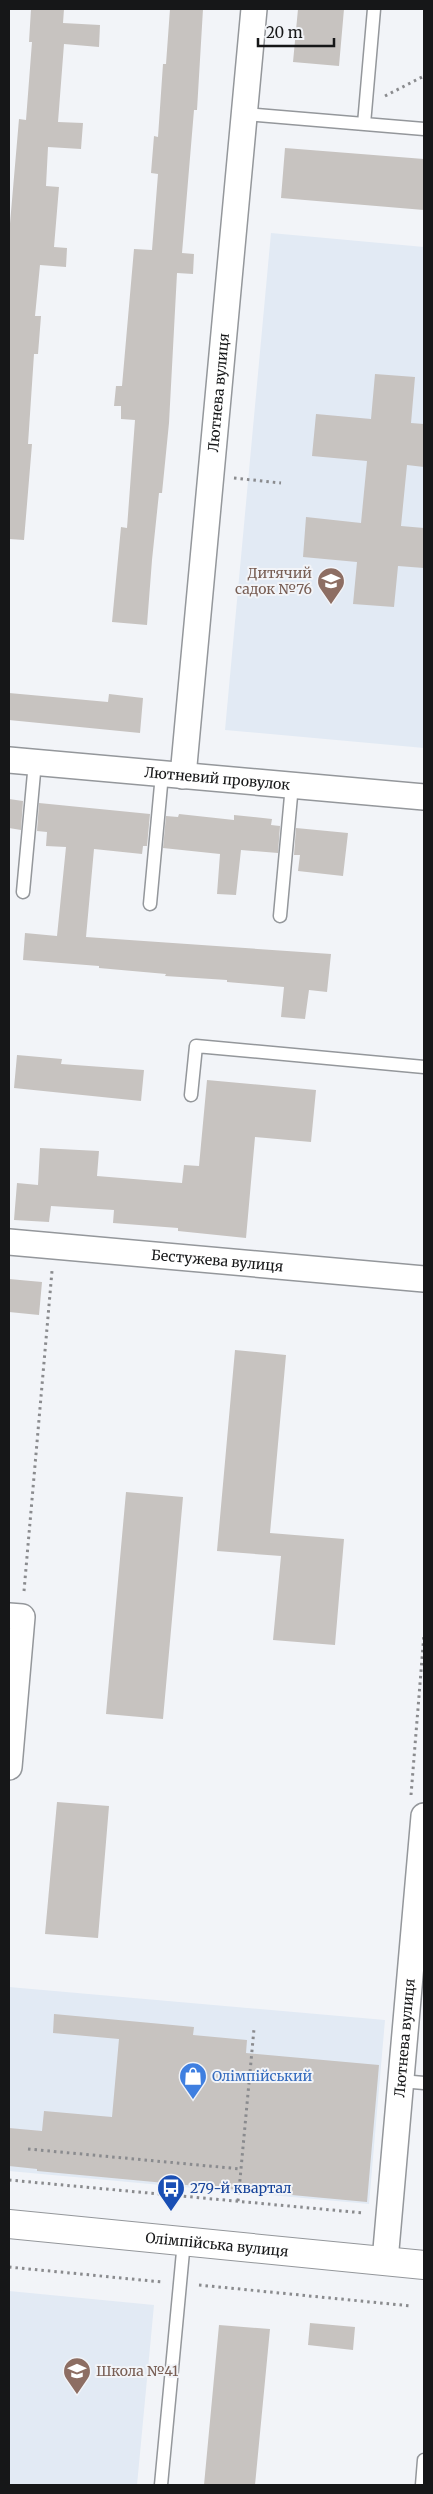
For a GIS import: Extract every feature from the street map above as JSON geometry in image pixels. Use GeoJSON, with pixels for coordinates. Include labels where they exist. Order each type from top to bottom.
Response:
{"type":"FeatureCollection","features":[{"type":"Feature","properties":{"kind":"main road","name":"Олімпійська вулиця"},"geometry":{"type":"LineString","coordinates":[[9,2224],[424,2265]]}},
{"type":"Feature","properties":{"kind":"street","name":"Лютнева вулиця"},"geometry":{"type":"LineString","coordinates":[[173,775],[254,9]]}},
{"type":"Feature","properties":{"kind":"street","name":"Лютневий провулок"},"geometry":{"type":"LineString","coordinates":[[9,760],[424,797]]}},
{"type":"Feature","properties":{"kind":"street","name":"Бестужева вулиця"},"geometry":{"type":"LineString","coordinates":[[9,1242],[424,1279]]}},
{"type":"Feature","properties":{"kind":"street"},"geometry":{"type":"LineString","coordinates":[[9,1767],[15,1616]]}},
{"type":"Feature","properties":{"kind":"street","name":"Лютнева вулиця"},"geometry":{"type":"LineString","coordinates":[[385,2261],[412,2082],[424,1817]]}},
{"type":"Feature","properties":{"kind":"lane"},"geometry":{"type":"LineString","coordinates":[[364,124],[374,9]]}},
{"type":"Feature","properties":{"kind":"lane"},"geometry":{"type":"LineString","coordinates":[[244,114],[424,129]]}},
{"type":"Feature","properties":{"kind":"lane"},"geometry":{"type":"LineString","coordinates":[[24,892],[35,762]]}},
{"type":"Feature","properties":{"kind":"lane"},"geometry":{"type":"LineString","coordinates":[[150,904],[173,775]]}},
{"type":"Feature","properties":{"kind":"lane"},"geometry":{"type":"LineString","coordinates":[[280,916],[292,785]]}},
{"type":"Feature","properties":{"kind":"lane"},"geometry":{"type":"LineString","coordinates":[[191,1095],[196,1046],[424,1067]]}},
{"type":"Feature","properties":{"kind":"lane"},"geometry":{"type":"LineString","coordinates":[[162,2485],[184,2241]]}},
{"type":"Feature","properties":{"kind":"lane"},"geometry":{"type":"LineString","coordinates":[[422,2485],[424,2460]]}},
{"type":"Feature","properties":{"kind":"path"},"geometry":{"type":"LineString","coordinates":[[366,105],[424,76]]}},
{"type":"Feature","properties":{"kind":"path"},"geometry":{"type":"LineString","coordinates":[[231,478],[281,483]]}},
{"type":"Feature","properties":{"kind":"path"},"geometry":{"type":"LineString","coordinates":[[15,1616],[54,1246]]}},
{"type":"Feature","properties":{"kind":"path"},"geometry":{"type":"LineString","coordinates":[[238,2201],[254,2029]]}},
{"type":"Feature","properties":{"kind":"path"},"geometry":{"type":"LineString","coordinates":[[28,2150],[241,2169]]}},
{"type":"Feature","properties":{"kind":"path"},"geometry":{"type":"LineString","coordinates":[[9,2180],[357,2212]]}},
{"type":"Feature","properties":{"kind":"path"},"geometry":{"type":"LineString","coordinates":[[9,2267],[411,2306]]}},
{"type":"Feature","properties":{"kind":"shaded area","name":"Дитячий садок №76"},"geometry":{"type":"Polygon","coordinates":[[[271,233],[424,247],[424,748],[225,730],[271,233]]]}},
{"type":"Feature","properties":{"kind":"shaded area","name":"Олімпійський"},"geometry":{"type":"Polygon","coordinates":[[[9,1987],[385,2020],[369,2204],[9,2171],[9,1987]]]}},
{"type":"Feature","properties":{"kind":"shaded area","name":"Школа №41"},"geometry":{"type":"Polygon","coordinates":[[[9,2291],[154,2305],[137,2485],[9,2485],[9,2291]]]}},
{"type":"Feature","properties":{"kind":"building"},"geometry":{"type":"Polygon","coordinates":[[[31,9],[64,9],[63,23],[100,25],[99,47],[64,44],[58,122],[83,123],[81,149],[48,147],[46,186],[59,187],[54,247],[67,248],[66,267],[40,265],[35,316],[41,316],[38,354],[34,354],[28,444],[32,444],[24,540],[9,539],[9,235],[19,119],[26,120],[32,42],[29,42],[31,9]]]}},
{"type":"Feature","properties":{"kind":"building"},"geometry":{"type":"Polygon","coordinates":[[[170,9],[203,9],[197,110],[194,110],[182,253],[194,254],[193,274],[177,273],[169,423],[162,493],[159,493],[147,625],[112,622],[121,527],[127,528],[135,420],[121,419],[121,406],[114,406],[116,386],[122,386],[134,249],[152,250],[158,174],[151,173],[154,136],[158,137],[163,64],[166,64],[170,9]]]}},
{"type":"Feature","properties":{"kind":"building"},"geometry":{"type":"Polygon","coordinates":[[[298,9],[344,9],[339,66],[293,62],[298,9]]]}},
{"type":"Feature","properties":{"kind":"building"},"geometry":{"type":"Polygon","coordinates":[[[285,148],[424,159],[424,210],[281,198],[285,148]]]}},
{"type":"Feature","properties":{"kind":"building"},"geometry":{"type":"Polygon","coordinates":[[[375,374],[415,377],[411,423],[424,424],[424,467],[407,465],[401,526],[424,528],[424,568],[398,566],[394,607],[353,604],[357,562],[303,557],[306,517],[361,523],[367,461],[312,456],[316,414],[371,419],[375,374]]]}},
{"type":"Feature","properties":{"kind":"building"},"geometry":{"type":"Polygon","coordinates":[[[9,693],[108,702],[109,694],[143,698],[140,733],[9,720],[9,693]]]}},
{"type":"Feature","properties":{"kind":"building"},"geometry":{"type":"Polygon","coordinates":[[[9,799],[23,801],[21,830],[9,828],[9,799]]]}},
{"type":"Feature","properties":{"kind":"building"},"geometry":{"type":"Polygon","coordinates":[[[39,803],[150,814],[147,846],[143,846],[142,854],[94,849],[86,937],[331,954],[327,992],[309,990],[305,1019],[281,1017],[284,987],[227,982],[227,980],[165,976],[166,974],[99,968],[99,966],[23,960],[25,933],[57,936],[66,847],[46,846],[47,832],[37,831],[39,803]]]}},
{"type":"Feature","properties":{"kind":"building"},"geometry":{"type":"Polygon","coordinates":[[[179,814],[234,820],[234,815],[272,819],[271,825],[280,826],[278,853],[241,850],[236,895],[217,894],[220,854],[163,848],[166,816],[178,817],[179,814]]]}},
{"type":"Feature","properties":{"kind":"building"},"geometry":{"type":"Polygon","coordinates":[[[296,828],[348,833],[343,876],[298,871],[300,855],[294,855],[296,828]]]}},
{"type":"Feature","properties":{"kind":"building"},"geometry":{"type":"Polygon","coordinates":[[[17,1055],[62,1059],[61,1064],[144,1070],[141,1101],[14,1088],[17,1055]]]}},
{"type":"Feature","properties":{"kind":"building"},"geometry":{"type":"Polygon","coordinates":[[[207,1080],[316,1090],[311,1142],[255,1137],[246,1238],[178,1231],[178,1228],[113,1223],[114,1210],[51,1206],[49,1222],[14,1220],[17,1183],[38,1185],[40,1148],[99,1151],[97,1176],[182,1183],[184,1165],[199,1166],[207,1080]]]}},
{"type":"Feature","properties":{"kind":"building"},"geometry":{"type":"Polygon","coordinates":[[[9,1279],[42,1282],[39,1315],[9,1312],[9,1279]]]}},
{"type":"Feature","properties":{"kind":"building"},"geometry":{"type":"Polygon","coordinates":[[[235,1350],[286,1355],[270,1533],[344,1539],[335,1645],[273,1640],[281,1556],[217,1551],[235,1350]]]}},
{"type":"Feature","properties":{"kind":"building"},"geometry":{"type":"Polygon","coordinates":[[[126,1492],[183,1497],[163,1719],[106,1714],[126,1492]]]}},
{"type":"Feature","properties":{"kind":"building"},"geometry":{"type":"Polygon","coordinates":[[[57,1802],[109,1806],[98,1938],[45,1934],[57,1802]]]}},
{"type":"Feature","properties":{"kind":"building","name":"Олімпійський"},"geometry":{"type":"Polygon","coordinates":[[[54,2014],[194,2027],[193,2035],[247,2040],[246,2053],[379,2065],[367,2202],[37,2171],[37,2169],[9,2166],[9,2128],[42,2131],[44,2111],[112,2117],[119,2039],[53,2033],[54,2014]]]}},
{"type":"Feature","properties":{"kind":"building"},"geometry":{"type":"Polygon","coordinates":[[[310,2323],[355,2327],[353,2350],[308,2345],[310,2323]]]}},
{"type":"Feature","properties":{"kind":"building"},"geometry":{"type":"Polygon","coordinates":[[[219,2325],[270,2329],[255,2485],[204,2485],[219,2325]]]}},
{"type":"Feature","properties":{"kind":"place","name":"Дитячий садок №76"},"geometry":{"type":"Point","coordinates":[331,605]}},
{"type":"Feature","properties":{"kind":"place","name":"Олімпійський"},"geometry":{"type":"Point","coordinates":[193,2100]}},
{"type":"Feature","properties":{"kind":"place","name":"279-й квартал"},"geometry":{"type":"Point","coordinates":[171,2212]}},
{"type":"Feature","properties":{"kind":"place","name":"Школа №41"},"geometry":{"type":"Point","coordinates":[77,2395]}}]}
